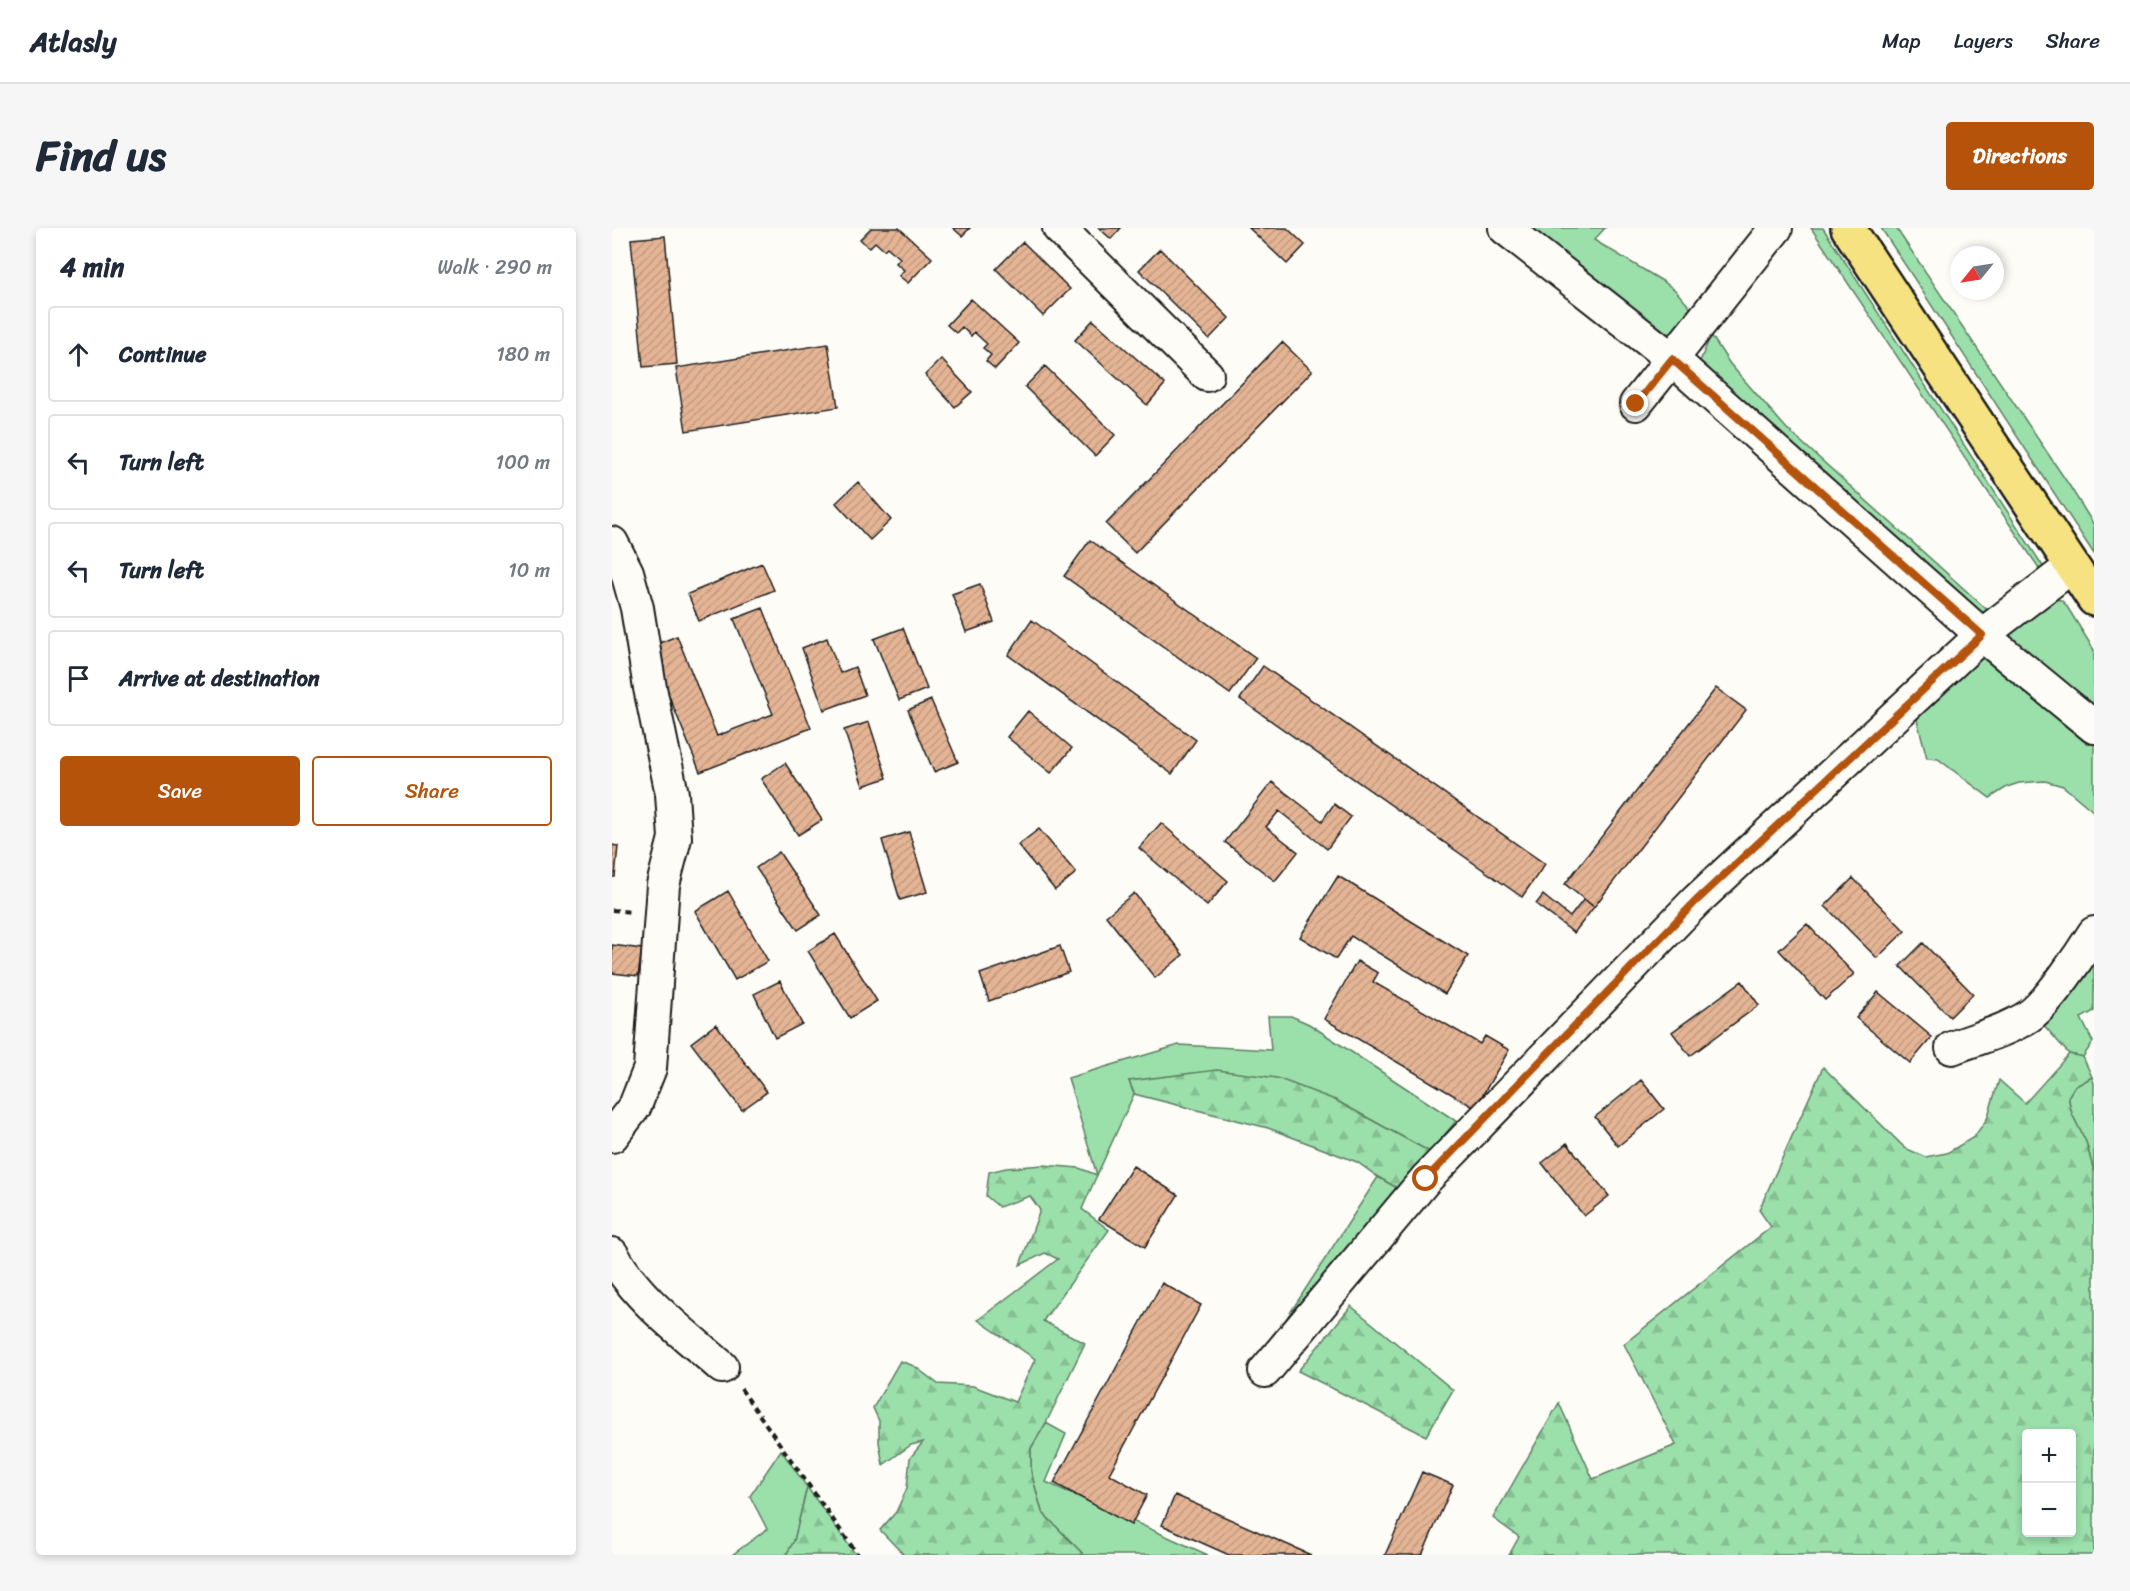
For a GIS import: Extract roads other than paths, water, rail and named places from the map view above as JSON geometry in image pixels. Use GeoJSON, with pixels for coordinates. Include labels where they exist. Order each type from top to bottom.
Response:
{"type":"FeatureCollection","features":[{"type":"Feature","properties":{"kind":"main road"},"geometry":{"type":"LineString","coordinates":[[1848,228],[2094,599]]}},
{"type":"Feature","properties":{"kind":"street"},"geometry":{"type":"LineString","coordinates":[[1059,228],[1207,375]]}},
{"type":"Feature","properties":{"kind":"street"},"geometry":{"type":"LineString","coordinates":[[1505,228],[1672,359],[1982,635],[2094,728]]}},
{"type":"Feature","properties":{"kind":"street"},"geometry":{"type":"LineString","coordinates":[[1636,404],[1776,228]]}},
{"type":"Feature","properties":{"kind":"street"},"geometry":{"type":"LineString","coordinates":[[612,543],[627,572],[637,608],[650,688],[672,794],[675,838],[663,885],[650,1068],[635,1106],[612,1137]]}},
{"type":"Feature","properties":{"kind":"street"},"geometry":{"type":"LineString","coordinates":[[1265,1371],[1426,1179],[1696,901],[1982,635],[2072,566]]}},
{"type":"Feature","properties":{"kind":"street"},"geometry":{"type":"LineString","coordinates":[[1952,1048],[2010,1026],[2030,1015],[2045,1001],[2094,933]]}},
{"type":"Feature","properties":{"kind":"street"},"geometry":{"type":"LineString","coordinates":[[612,1254],[629,1280],[648,1301],[722,1367]]}}]}
